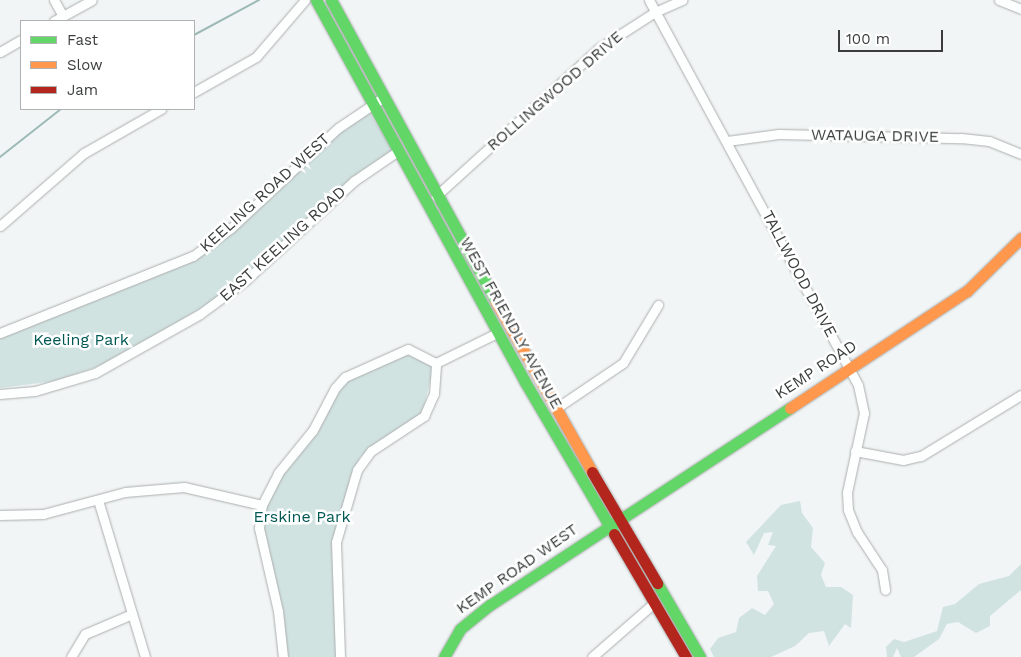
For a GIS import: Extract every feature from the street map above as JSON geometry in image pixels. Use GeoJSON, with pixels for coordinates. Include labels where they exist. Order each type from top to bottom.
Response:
{"type":"FeatureCollection","features":[{"type":"Feature","properties":{"kind":"main road","name":"WEST FRIENDLY AVENUE"},"geometry":{"type":"LineString","coordinates":[[316,0],[497,333],[686,657]]}},
{"type":"Feature","properties":{"kind":"main road","name":"WEST FRIENDLY AVENUE"},"geometry":{"type":"LineString","coordinates":[[331,0],[436,196],[555,409],[700,657]]}},
{"type":"Feature","properties":{"kind":"main road","name":"KEMP ROAD"},"geometry":{"type":"LineString","coordinates":[[618,517],[966,291],[1021,238]]}},
{"type":"Feature","properties":{"kind":"main road","name":"KEMP ROAD WEST"},"geometry":{"type":"LineString","coordinates":[[444,657],[465,623],[618,517]]}},
{"type":"Feature","properties":{"kind":"street"},"geometry":{"type":"LineString","coordinates":[[54,0],[63,16]]}},
{"type":"Feature","properties":{"kind":"street"},"geometry":{"type":"LineString","coordinates":[[56,20],[92,0]]}},
{"type":"Feature","properties":{"kind":"street"},"geometry":{"type":"LineString","coordinates":[[195,91],[256,57],[304,0]]}},
{"type":"Feature","properties":{"kind":"street","name":"TALLWOOD DRIVE"},"geometry":{"type":"LineString","coordinates":[[650,0],[849,368],[864,413],[855,451],[848,510],[857,532],[882,570],[885,590]]}},
{"type":"Feature","properties":{"kind":"street","name":"ROLLINGWOOD DRIVE"},"geometry":{"type":"LineString","coordinates":[[436,196],[599,48],[655,12],[682,0]]}},
{"type":"Feature","properties":{"kind":"street"},"geometry":{"type":"LineString","coordinates":[[999,0],[1021,9]]}},
{"type":"Feature","properties":{"kind":"street"},"geometry":{"type":"LineString","coordinates":[[0,52],[20,41]]}},
{"type":"Feature","properties":{"kind":"street","name":"KEELING ROAD WEST"},"geometry":{"type":"LineString","coordinates":[[0,333],[193,256],[231,228],[338,128],[384,97]]}},
{"type":"Feature","properties":{"kind":"street"},"geometry":{"type":"LineString","coordinates":[[0,226],[84,153],[159,110]]}},
{"type":"Feature","properties":{"kind":"street","name":"WATAUGA DRIVE"},"geometry":{"type":"LineString","coordinates":[[727,141],[779,134],[961,138],[989,140],[1021,154]]}},
{"type":"Feature","properties":{"kind":"street","name":"EAST KEELING ROAD"},"geometry":{"type":"LineString","coordinates":[[0,394],[42,390],[95,373],[200,314],[246,280],[354,182],[398,151]]}},
{"type":"Feature","properties":{"kind":"street"},"geometry":{"type":"LineString","coordinates":[[555,409],[623,363],[658,306]]}},
{"type":"Feature","properties":{"kind":"street"},"geometry":{"type":"LineString","coordinates":[[436,363],[497,333]]}},
{"type":"Feature","properties":{"kind":"street"},"geometry":{"type":"LineString","coordinates":[[283,657],[278,611],[260,542],[262,505],[281,468],[313,430],[335,388],[345,377],[408,349],[436,363]]}},
{"type":"Feature","properties":{"kind":"street"},"geometry":{"type":"LineString","coordinates":[[340,657],[336,542],[357,470],[371,451],[424,416],[434,394],[436,363]]}},
{"type":"Feature","properties":{"kind":"street"},"geometry":{"type":"LineString","coordinates":[[855,451],[903,460],[922,456],[1021,395]]}},
{"type":"Feature","properties":{"kind":"street"},"geometry":{"type":"LineString","coordinates":[[0,515],[43,514],[125,492],[184,487],[262,505]]}},
{"type":"Feature","properties":{"kind":"street"},"geometry":{"type":"LineString","coordinates":[[98,500],[145,657]]}},
{"type":"Feature","properties":{"kind":"street"},"geometry":{"type":"LineString","coordinates":[[592,657],[654,603]]}},
{"type":"Feature","properties":{"kind":"street"},"geometry":{"type":"LineString","coordinates":[[72,657],[85,634],[132,614]]}},
{"type":"Feature","properties":{"kind":"green space","name":"Keeling Park"},"geometry":{"type":"Polygon","coordinates":[[[368,110],[393,151],[220,297],[105,364],[55,381],[0,388],[0,335],[196,258],[331,137],[368,110]]]}},
{"type":"Feature","properties":{"kind":"green space","name":"Erskine Park"},"geometry":{"type":"Polygon","coordinates":[[[414,354],[426,359],[433,370],[422,414],[360,457],[333,539],[336,657],[287,657],[263,538],[266,506],[283,472],[316,433],[338,392],[351,378],[397,355],[414,354]]]}},
{"type":"Feature","properties":{"kind":"green space"},"geometry":{"type":"Polygon","coordinates":[[[800,501],[802,513],[813,528],[811,547],[825,563],[821,575],[826,587],[841,587],[853,595],[851,628],[845,624],[829,646],[824,631],[809,633],[795,646],[771,657],[714,657],[710,649],[718,638],[736,632],[739,618],[752,608],[765,615],[774,604],[768,591],[758,591],[757,576],[776,546],[768,545],[773,532],[764,533],[754,555],[746,542],[781,505],[800,501]]]}},
{"type":"Feature","properties":{"kind":"green space"},"geometry":{"type":"Polygon","coordinates":[[[1021,564],[1021,590],[990,616],[990,626],[976,633],[958,622],[947,624],[939,639],[914,657],[901,657],[897,648],[893,657],[887,657],[886,647],[894,639],[904,642],[937,631],[943,607],[955,604],[979,584],[1009,576],[1021,564]]]}},
{"type":"Feature","properties":{"kind":"waterway"},"geometry":{"type":"LineString","coordinates":[[195,34],[259,0]]}},
{"type":"Feature","properties":{"kind":"waterway"},"geometry":{"type":"LineString","coordinates":[[0,157],[60,110]]}},
{"type":"Feature","properties":{"kind":"traffic: fast"},"geometry":{"type":"LineString","coordinates":[[316,0],[525,382],[614,534]]}},
{"type":"Feature","properties":{"kind":"traffic: fast"},"geometry":{"type":"LineString","coordinates":[[331,0],[496,302]]}},
{"type":"Feature","properties":{"kind":"traffic: fast"},"geometry":{"type":"LineString","coordinates":[[444,657],[460,629],[490,605],[790,408]]}},
{"type":"Feature","properties":{"kind":"traffic: fast"},"geometry":{"type":"LineString","coordinates":[[657,583],[700,657]]}},
{"type":"Feature","properties":{"kind":"traffic: slow"},"geometry":{"type":"LineString","coordinates":[[790,408],[967,291],[1021,238]]}},
{"type":"Feature","properties":{"kind":"traffic: slow"},"geometry":{"type":"LineString","coordinates":[[496,302],[592,472]]}},
{"type":"Feature","properties":{"kind":"traffic: jam"},"geometry":{"type":"LineString","coordinates":[[592,472],[657,583]]}},
{"type":"Feature","properties":{"kind":"traffic: jam"},"geometry":{"type":"LineString","coordinates":[[614,534],[686,657]]}}]}
